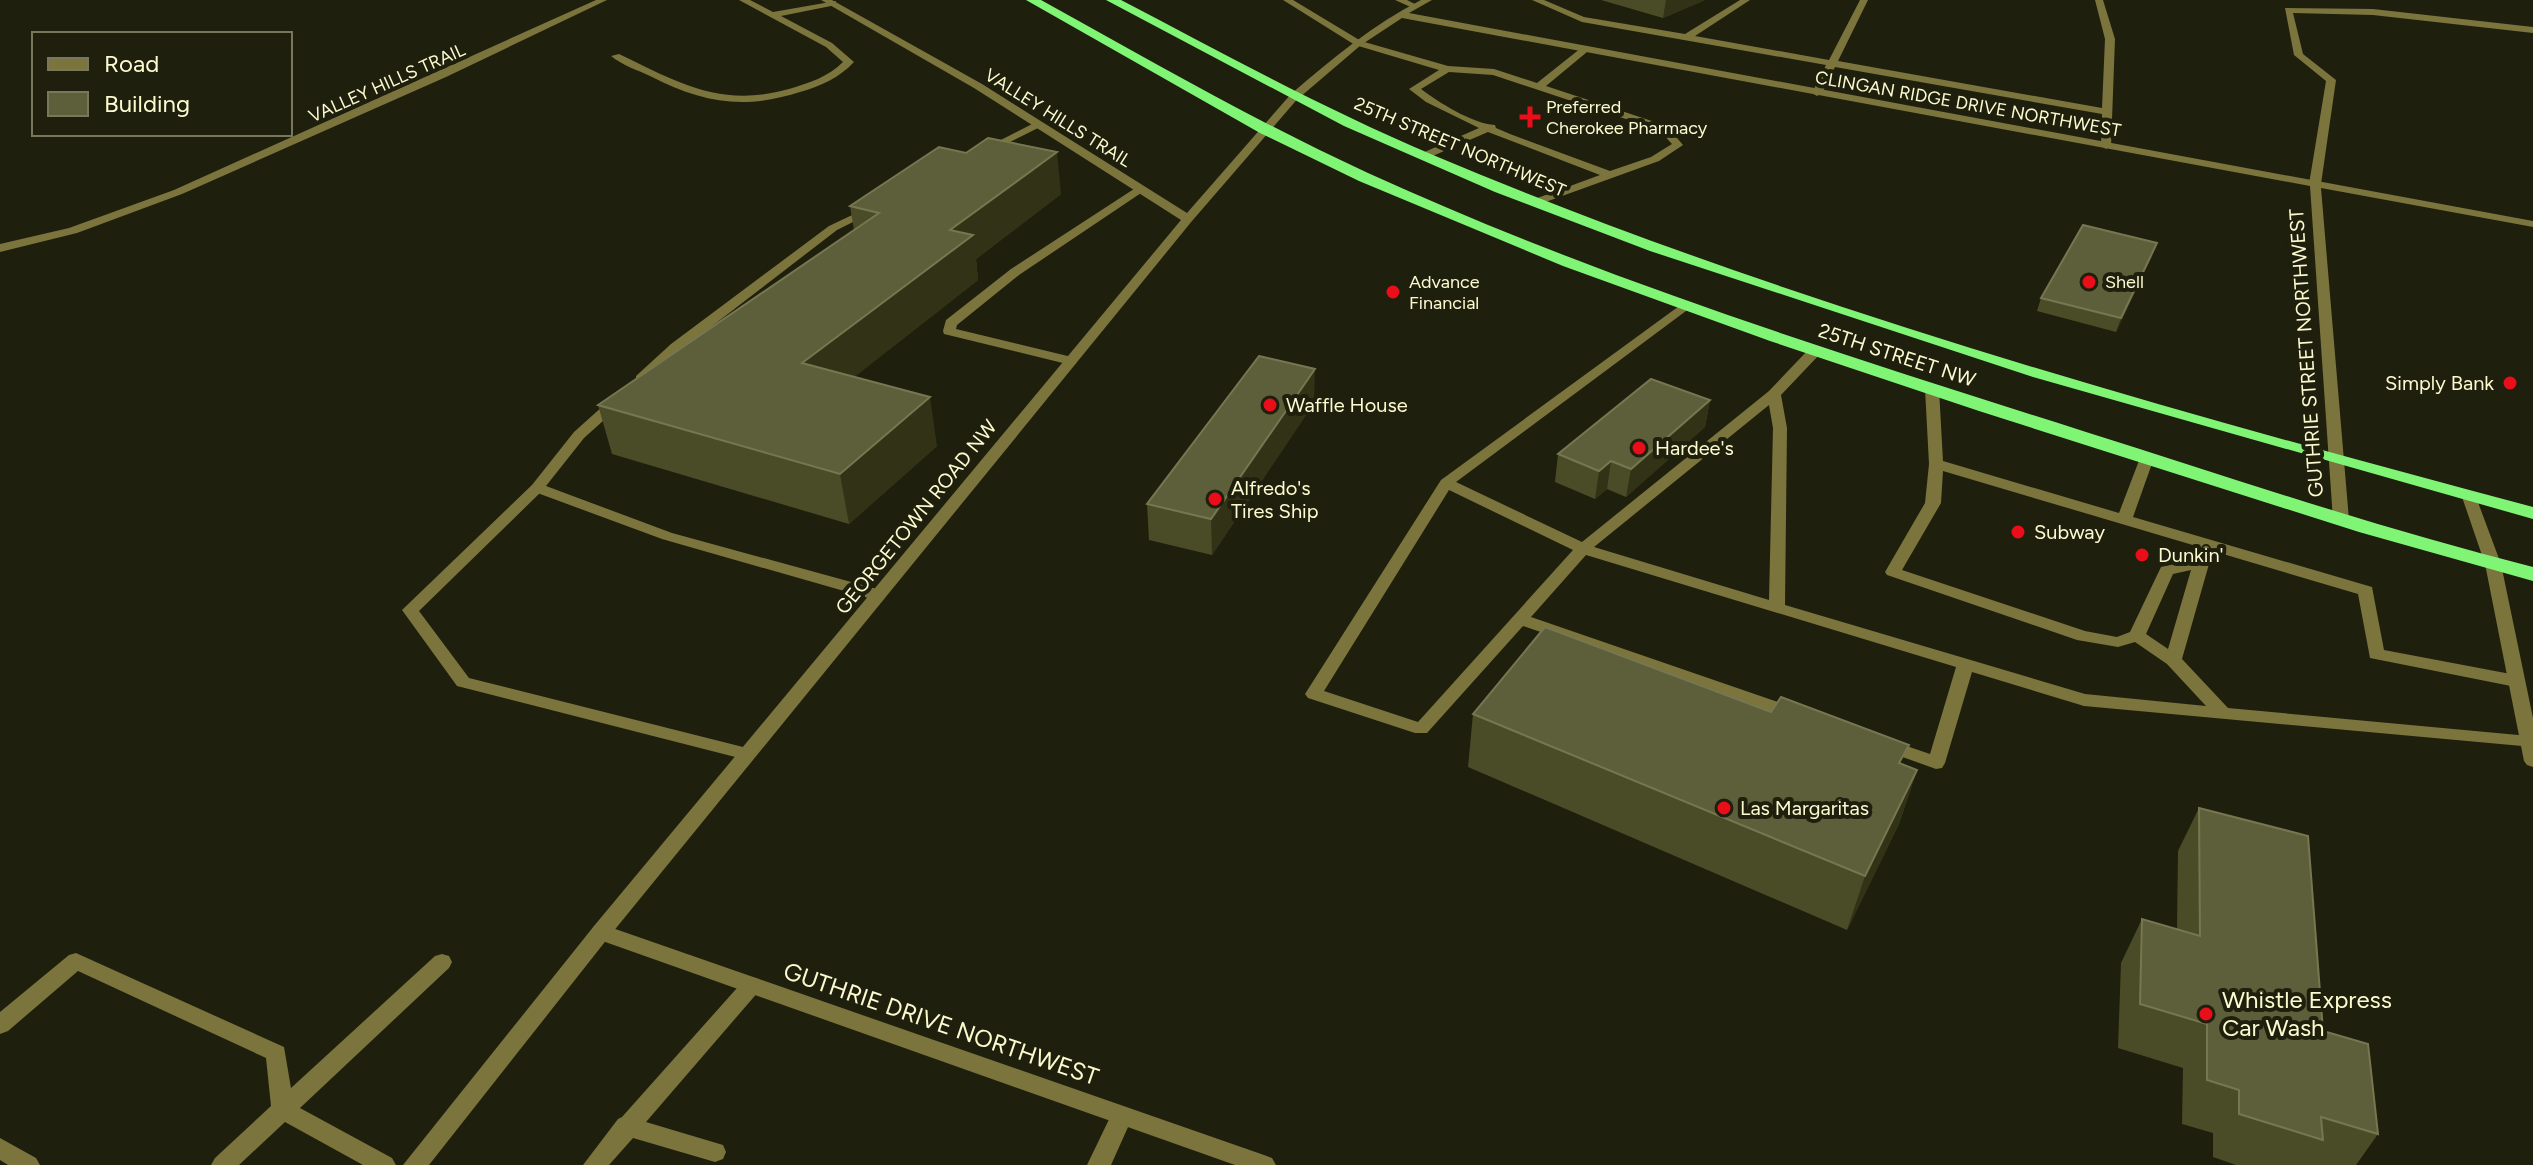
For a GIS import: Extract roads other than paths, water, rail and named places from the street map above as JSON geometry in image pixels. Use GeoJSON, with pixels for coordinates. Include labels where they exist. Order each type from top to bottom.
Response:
{"type":"FeatureCollection","features":[{"type":"Feature","properties":{"kind":"highway"},"geometry":{"type":"LineString","coordinates":[[1032,0],[1264,130]]}},
{"type":"Feature","properties":{"kind":"highway","name":"25TH STREET NORTHWEST"},"geometry":{"type":"LineString","coordinates":[[1112,0],[1295,96],[1424,156],[1536,202],[1805,301]]}},
{"type":"Feature","properties":{"kind":"highway","name":"25TH STREET NW"},"geometry":{"type":"LineString","coordinates":[[1264,130],[1432,206],[1814,352],[2341,520],[2533,574]]}},
{"type":"Feature","properties":{"kind":"highway","name":"25TH STREET NW"},"geometry":{"type":"LineString","coordinates":[[1805,301],[2336,462],[2533,513]]}},
{"type":"Feature","properties":{"kind":"street","name":"VALLEY HILLS TRAIL"},"geometry":{"type":"LineString","coordinates":[[0,248],[95,224],[154,203],[421,87],[603,0]]}},
{"type":"Feature","properties":{"kind":"street"},"geometry":{"type":"LineString","coordinates":[[616,56],[698,95],[722,102],[757,102],[832,79],[849,62],[843,54],[743,0]]}},
{"type":"Feature","properties":{"kind":"street"},"geometry":{"type":"LineString","coordinates":[[1399,0],[1415,6]]}},
{"type":"Feature","properties":{"kind":"street","name":"GEORGETOWN ROAD NW"},"geometry":{"type":"LineString","coordinates":[[415,1165],[747,754],[1264,130],[1295,96],[1358,43],[1398,14],[1428,0]]}},
{"type":"Feature","properties":{"kind":"street"},"geometry":{"type":"LineString","coordinates":[[1536,0],[1582,19],[2109,112]]}},
{"type":"Feature","properties":{"kind":"street"},"geometry":{"type":"LineString","coordinates":[[1686,38],[1746,0]]}},
{"type":"Feature","properties":{"kind":"street"},"geometry":{"type":"LineString","coordinates":[[1817,93],[1864,0]]}},
{"type":"Feature","properties":{"kind":"street"},"geometry":{"type":"LineString","coordinates":[[2099,0],[2110,39],[2106,146]]}},
{"type":"Feature","properties":{"kind":"street","name":"VALLEY HILLS TRAIL"},"geometry":{"type":"LineString","coordinates":[[829,2],[1038,124],[1188,219]]}},
{"type":"Feature","properties":{"kind":"street"},"geometry":{"type":"LineString","coordinates":[[773,15],[829,2]]}},
{"type":"Feature","properties":{"kind":"street"},"geometry":{"type":"LineString","coordinates":[[1295,3],[1316,7]]}},
{"type":"Feature","properties":{"kind":"street"},"geometry":{"type":"LineString","coordinates":[[1295,3],[1358,43],[1447,69],[1494,72],[1663,128],[1678,145],[1655,159],[1536,202]]}},
{"type":"Feature","properties":{"kind":"street","name":"GUTHRIE STREET NORTHWEST"},"geometry":{"type":"LineString","coordinates":[[2341,520],[2315,184],[2331,80],[2299,55],[2288,10],[2373,12],[2533,30]]}},
{"type":"Feature","properties":{"kind":"street","name":"CLINGAN RIDGE DRIVE NORTHWEST"},"geometry":{"type":"LineString","coordinates":[[1398,14],[2533,224]]}},
{"type":"Feature","properties":{"kind":"street"},"geometry":{"type":"LineString","coordinates":[[1538,87],[1584,50]]}},
{"type":"Feature","properties":{"kind":"street"},"geometry":{"type":"LineString","coordinates":[[1447,69],[1414,89],[1423,98],[1610,175]]}},
{"type":"Feature","properties":{"kind":"street"},"geometry":{"type":"LineString","coordinates":[[970,159],[1038,124]]}},
{"type":"Feature","properties":{"kind":"street"},"geometry":{"type":"LineString","coordinates":[[1424,156],[1491,127]]}},
{"type":"Feature","properties":{"kind":"street"},"geometry":{"type":"LineString","coordinates":[[1071,361],[949,331],[951,323],[1015,272],[1141,189]]}},
{"type":"Feature","properties":{"kind":"street"},"geometry":{"type":"LineString","coordinates":[[747,754],[463,682],[410,610],[537,488],[579,435],[676,347],[833,228],[888,200]]}},
{"type":"Feature","properties":{"kind":"street"},"geometry":{"type":"LineString","coordinates":[[1686,305],[1446,483],[1314,694],[1421,729],[1583,549],[1774,394],[1814,352]]}},
{"type":"Feature","properties":{"kind":"street"},"geometry":{"type":"LineString","coordinates":[[1932,389],[1936,464],[1933,503],[1893,572],[2083,636],[2118,642],[2137,636],[2167,570],[2201,563]]}},
{"type":"Feature","properties":{"kind":"street"},"geometry":{"type":"LineString","coordinates":[[1774,394],[1780,428],[1777,607]]}},
{"type":"Feature","properties":{"kind":"street"},"geometry":{"type":"LineString","coordinates":[[2125,519],[2147,458]]}},
{"type":"Feature","properties":{"kind":"street"},"geometry":{"type":"LineString","coordinates":[[1936,464],[2366,591],[2376,654],[2516,681]]}},
{"type":"Feature","properties":{"kind":"street"},"geometry":{"type":"LineString","coordinates":[[1446,483],[1583,549],[2084,700],[2529,742]]}},
{"type":"Feature","properties":{"kind":"street"},"geometry":{"type":"LineString","coordinates":[[537,488],[667,536],[878,595]]}},
{"type":"Feature","properties":{"kind":"street"},"geometry":{"type":"LineString","coordinates":[[2469,497],[2493,564],[2533,761]]}},
{"type":"Feature","properties":{"kind":"street"},"geometry":{"type":"LineString","coordinates":[[2173,660],[2208,544]]}},
{"type":"Feature","properties":{"kind":"street"},"geometry":{"type":"LineString","coordinates":[[1520,619],[1817,722]]}},
{"type":"Feature","properties":{"kind":"street"},"geometry":{"type":"LineString","coordinates":[[2137,636],[2173,660],[2223,713]]}},
{"type":"Feature","properties":{"kind":"street"},"geometry":{"type":"LineString","coordinates":[[1877,742],[1936,763],[1965,665]]}},
{"type":"Feature","properties":{"kind":"street","name":"GUTHRIE DRIVE NORTHWEST"},"geometry":{"type":"LineString","coordinates":[[601,932],[1122,1116],[1229,1159],[1264,1165]]}},
{"type":"Feature","properties":{"kind":"street"},"geometry":{"type":"LineString","coordinates":[[0,1025],[76,961],[276,1053],[283,1110]]}},
{"type":"Feature","properties":{"kind":"street"},"geometry":{"type":"LineString","coordinates":[[223,1165],[442,962]]}},
{"type":"Feature","properties":{"kind":"street"},"geometry":{"type":"LineString","coordinates":[[595,1165],[752,985]]}},
{"type":"Feature","properties":{"kind":"street"},"geometry":{"type":"LineString","coordinates":[[283,1110],[384,1165]]}},
{"type":"Feature","properties":{"kind":"street"},"geometry":{"type":"LineString","coordinates":[[1099,1165],[1122,1116]]}},
{"type":"Feature","properties":{"kind":"street"},"geometry":{"type":"LineString","coordinates":[[626,1126],[715,1152]]}},
{"type":"Feature","properties":{"kind":"street"},"geometry":{"type":"LineString","coordinates":[[0,1148],[28,1165]]}},
{"type":"Feature","properties":{"kind":"place","name":"Preferred Cherokee Pharmacy"},"geometry":{"type":"Point","coordinates":[1530,117]}},
{"type":"Feature","properties":{"kind":"place","name":"Shell"},"geometry":{"type":"Point","coordinates":[2089,282]}},
{"type":"Feature","properties":{"kind":"place","name":"Advance Financial"},"geometry":{"type":"Point","coordinates":[1393,292]}},
{"type":"Feature","properties":{"kind":"place","name":"Simply Bank"},"geometry":{"type":"Point","coordinates":[2510,383]}},
{"type":"Feature","properties":{"kind":"place","name":"Waffle House"},"geometry":{"type":"Point","coordinates":[1270,405]}},
{"type":"Feature","properties":{"kind":"place","name":"Hardee's"},"geometry":{"type":"Point","coordinates":[1639,448]}},
{"type":"Feature","properties":{"kind":"place","name":"Alfredo's Tires Ship"},"geometry":{"type":"Point","coordinates":[1215,499]}},
{"type":"Feature","properties":{"kind":"place","name":"Subway"},"geometry":{"type":"Point","coordinates":[2018,532]}},
{"type":"Feature","properties":{"kind":"place","name":"Dunkin'"},"geometry":{"type":"Point","coordinates":[2142,555]}},
{"type":"Feature","properties":{"kind":"place","name":"Las Margaritas"},"geometry":{"type":"Point","coordinates":[1724,808]}},
{"type":"Feature","properties":{"kind":"place","name":"Whistle Express Car Wash"},"geometry":{"type":"Point","coordinates":[2206,1014]}}]}
